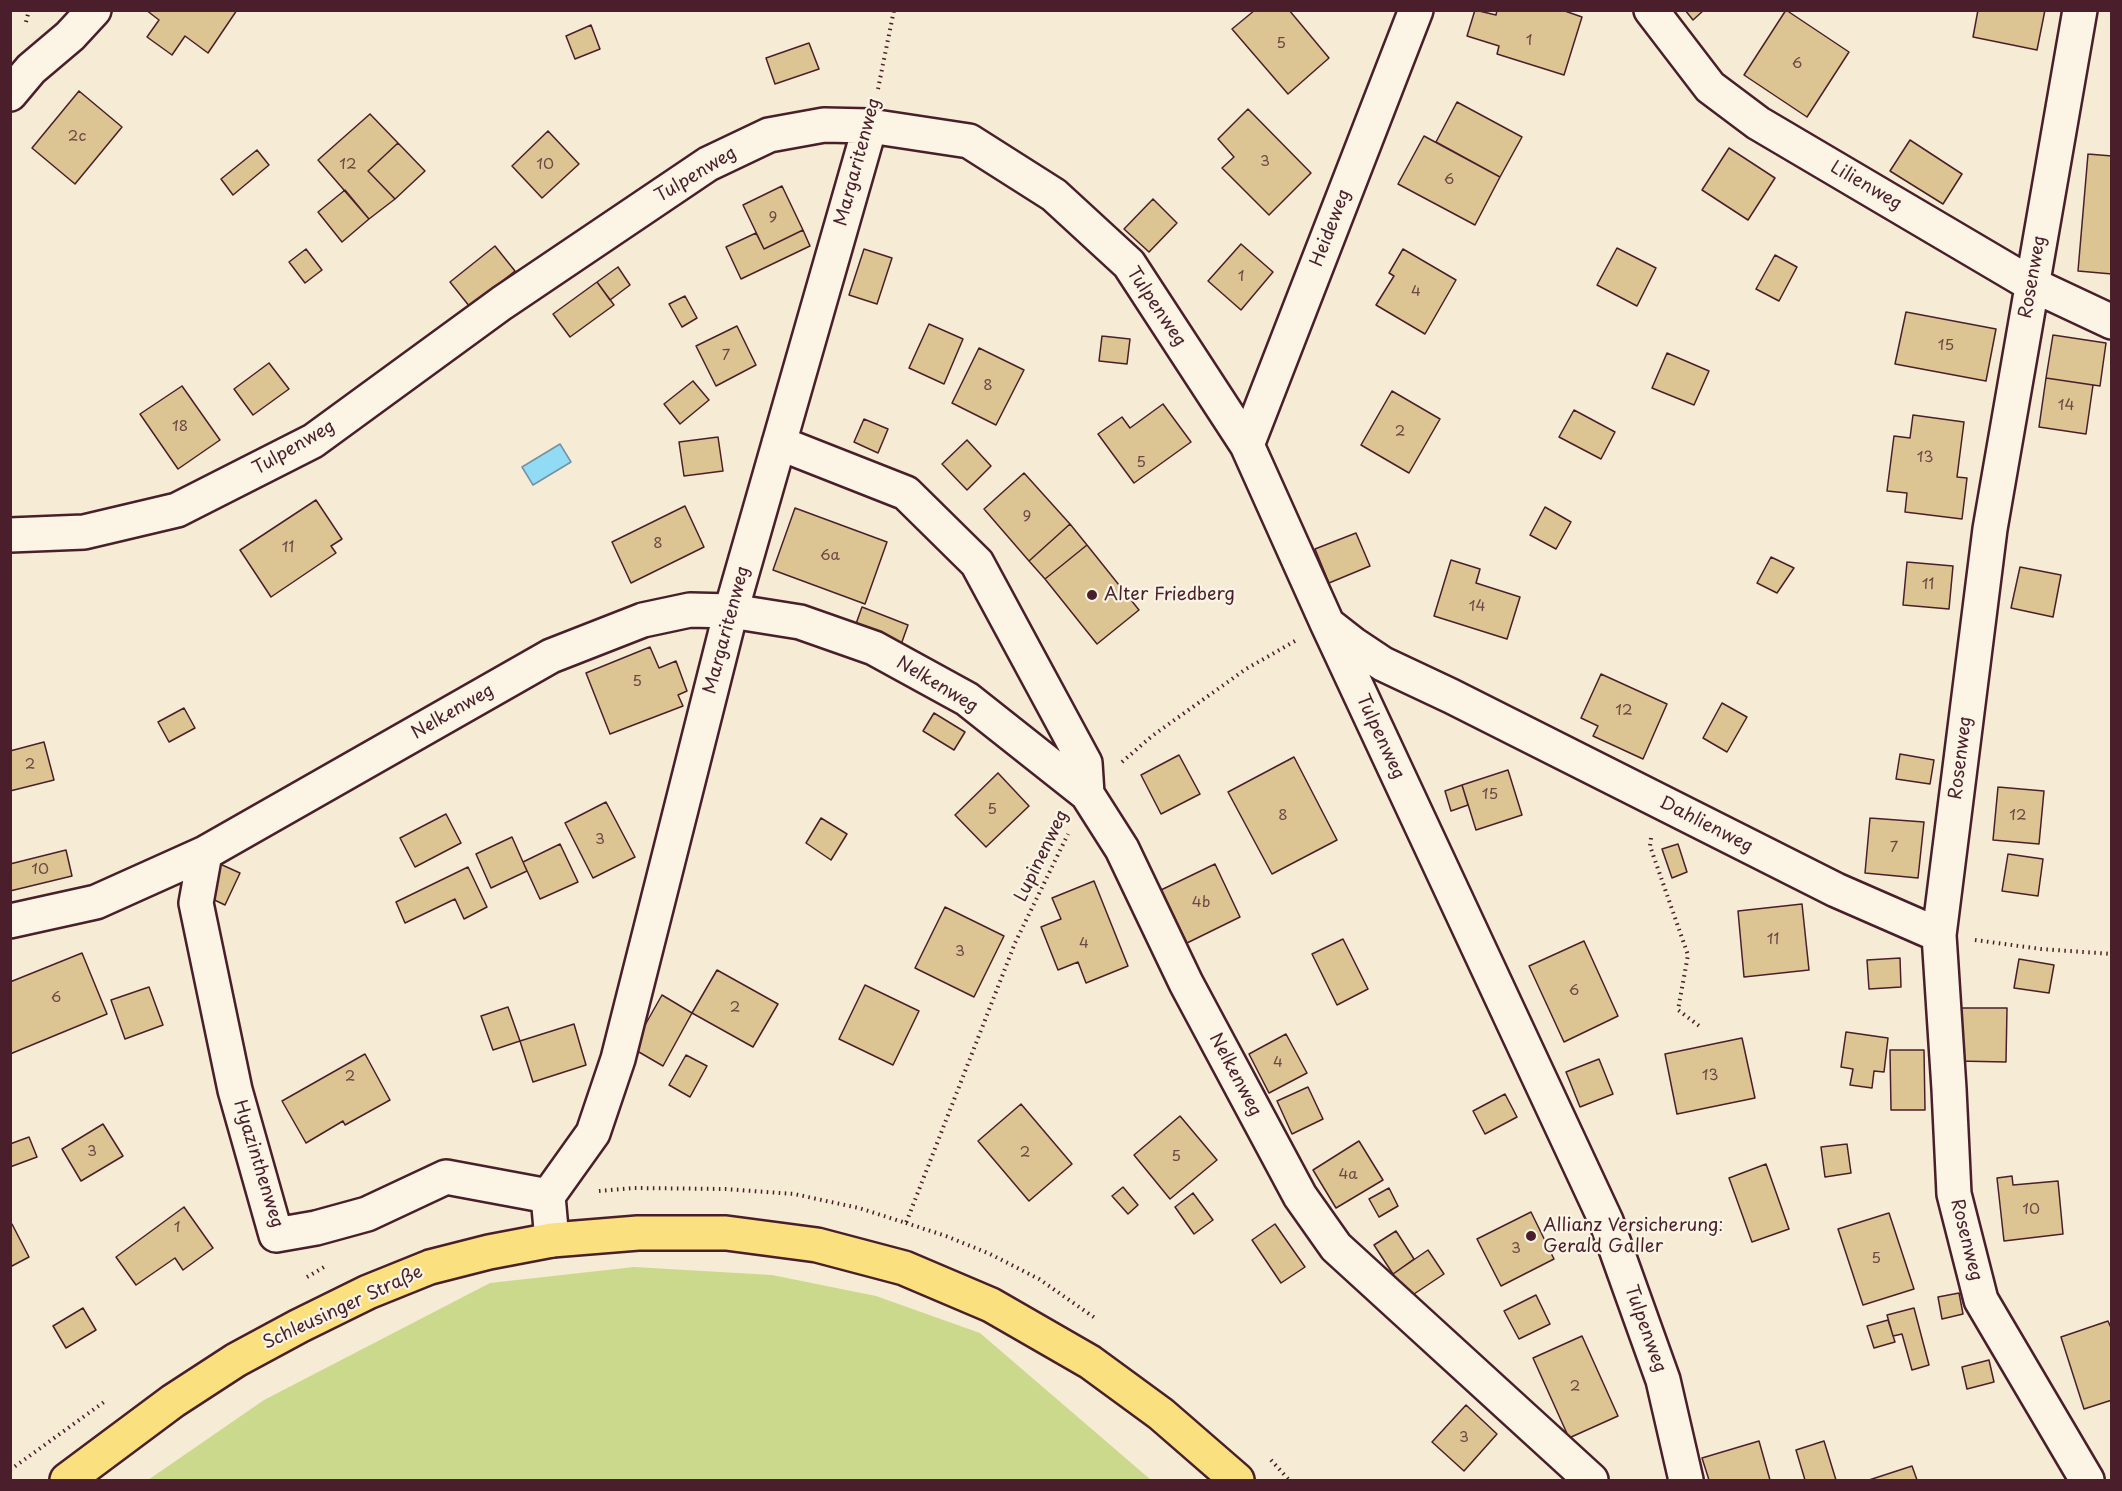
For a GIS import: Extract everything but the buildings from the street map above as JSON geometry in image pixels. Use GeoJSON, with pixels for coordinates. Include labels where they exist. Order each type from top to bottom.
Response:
{"type":"FeatureCollection","features":[{"type":"Feature","properties":{"kind":"main road","name":"Schleusinger Straße"},"geometry":{"type":"LineString","coordinates":[[67,1480],[191,1389],[236,1360],[368,1292],[430,1266],[489,1252],[552,1240],[638,1233],[726,1233],[817,1245],[904,1268],[992,1305],[1090,1362],[1161,1414],[1237,1480]]}},
{"type":"Feature","properties":{"kind":"street"},"geometry":{"type":"LineString","coordinates":[[10,94],[31,69],[70,36],[94,10]]}},
{"type":"Feature","properties":{"kind":"street","name":"Heideweg"},"geometry":{"type":"LineString","coordinates":[[1246,445],[1416,10]]}},
{"type":"Feature","properties":{"kind":"street","name":"Lilienweg"},"geometry":{"type":"LineString","coordinates":[[1651,10],[1710,87],[1758,123],[2031,284],[2112,322]]}},
{"type":"Feature","properties":{"kind":"street","name":"Rosenweg"},"geometry":{"type":"LineString","coordinates":[[2080,10],[1990,529],[1939,934],[1954,1194],[1981,1300],[2087,1480]]}},
{"type":"Feature","properties":{"kind":"street","name":"Tulpenweg"},"geometry":{"type":"LineString","coordinates":[[10,535],[84,532],[177,510],[314,441],[502,303],[708,164],[769,135],[825,125],[870,126],[969,141],[1054,195],[1129,264],[1246,445],[1606,1221],[1663,1380],[1686,1480]]}},
{"type":"Feature","properties":{"kind":"street","name":"Margaritenweg"},"geometry":{"type":"LineString","coordinates":[[548,1196],[593,1133],[618,1059],[731,611],[870,126]]}},
{"type":"Feature","properties":{"kind":"street"},"geometry":{"type":"LineString","coordinates":[[779,443],[906,493],[977,563],[1085,763],[1087,794]]}},
{"type":"Feature","properties":{"kind":"street","name":"Nelkenweg"},"geometry":{"type":"LineString","coordinates":[[10,921],[96,902],[205,853],[551,656],[643,620],[690,610],[731,611],[800,622],[874,648],[967,699],[1087,794],[1122,849],[1186,983],[1294,1186],[1336,1247],[1591,1480]]}},
{"type":"Feature","properties":{"kind":"street","name":"Dahlienweg"},"geometry":{"type":"LineString","coordinates":[[1327,623],[1383,664],[1452,696],[1836,890],[1939,934]]}},
{"type":"Feature","properties":{"kind":"street","name":"Hyazinthenweg"},"geometry":{"type":"LineString","coordinates":[[205,853],[196,903],[235,1090],[276,1235],[316,1228],[367,1214],[446,1177],[548,1196]]}},
{"type":"Feature","properties":{"kind":"street"},"geometry":{"type":"LineString","coordinates":[[548,1196],[552,1240]]}},
{"type":"Feature","properties":{"kind":"path","name":"Margaritenweg"},"geometry":{"type":"LineString","coordinates":[[870,126],[894,10]]}},
{"type":"Feature","properties":{"kind":"path","name":"Lupinenweg"},"geometry":{"type":"LineString","coordinates":[[913,1205],[1015,943],[1087,794],[1152,736],[1199,702],[1246,669],[1327,623]]}},
{"type":"Feature","properties":{"kind":"path"},"geometry":{"type":"LineString","coordinates":[[1656,799],[1650,846],[1688,955],[1678,1010],[1702,1028]]}},
{"type":"Feature","properties":{"kind":"path"},"geometry":{"type":"LineString","coordinates":[[1939,934],[2041,949],[2112,954]]}},
{"type":"Feature","properties":{"kind":"green space"},"geometry":{"type":"Polygon","coordinates":[[[634,1267],[772,1275],[876,1296],[980,1333],[1151,1480],[148,1480],[264,1400],[490,1283],[634,1267]]]}},
{"type":"Feature","properties":{"kind":"water"},"geometry":{"type":"Polygon","coordinates":[[[560,444],[571,462],[533,485],[522,467],[560,444]]]}},
{"type":"Feature","properties":{"kind":"place","name":"Alter Friedberg"},"geometry":{"type":"Point","coordinates":[1092,595]}},
{"type":"Feature","properties":{"kind":"place","name":"Allianz Versicherung: Gerald Galler"},"geometry":{"type":"Point","coordinates":[1531,1236]}}]}
